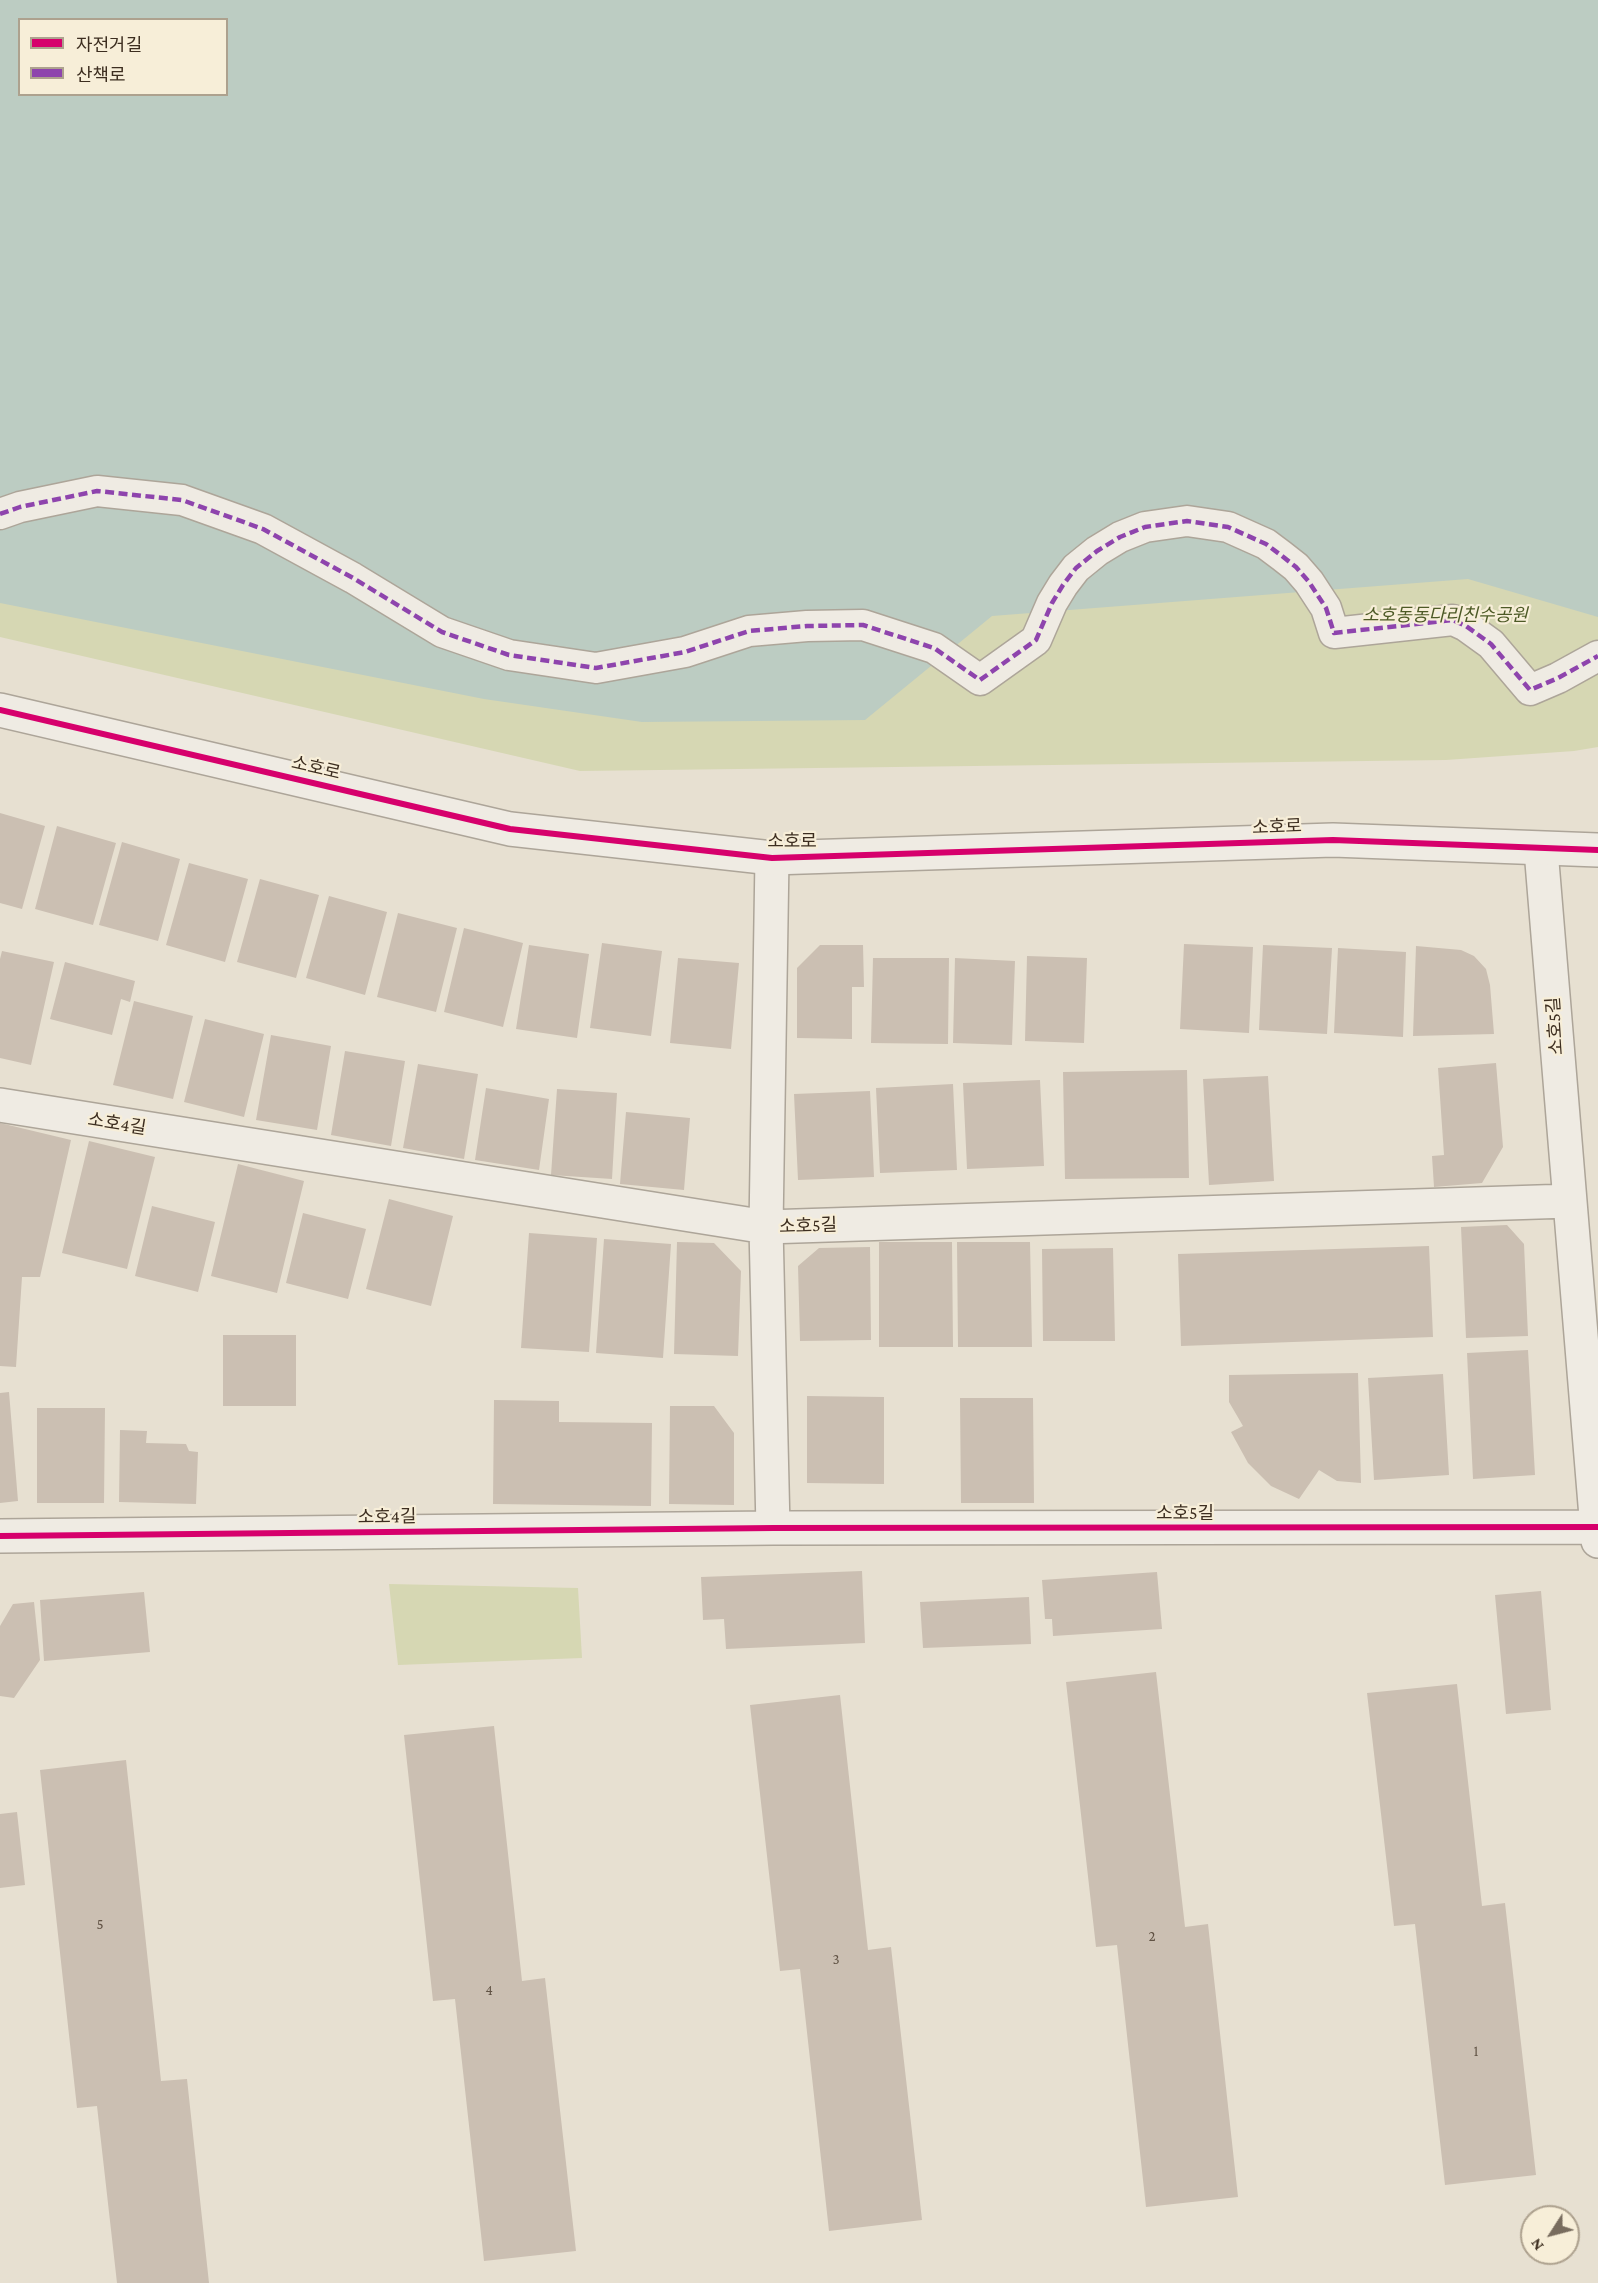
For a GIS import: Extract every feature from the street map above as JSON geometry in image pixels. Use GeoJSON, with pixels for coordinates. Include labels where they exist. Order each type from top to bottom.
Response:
{"type":"FeatureCollection","features":[{"type":"Feature","properties":{"kind":"street"},"geometry":{"type":"LineString","coordinates":[[0,514],[20,507],[97,491],[182,500],[263,529],[353,578],[442,632],[509,655],[596,668],[685,652],[749,631],[807,626],[863,625],[934,648],[980,680],[1036,640],[1052,603],[1063,585],[1076,568],[1097,551],[1138,529],[1157,524],[1187,521],[1228,527],[1266,544],[1282,556],[1309,582],[1326,608],[1334,633],[1453,620],[1466,626],[1491,644],[1530,690],[1598,656]]}},
{"type":"Feature","properties":{"kind":"street","name":"소호로"},"geometry":{"type":"LineString","coordinates":[[0,710],[510,829],[772,858],[1333,840],[1541,850],[1598,850]]}},
{"type":"Feature","properties":{"kind":"street","name":"소호5길"},"geometry":{"type":"LineString","coordinates":[[773,1528],[1597,1534],[1541,850]]}},
{"type":"Feature","properties":{"kind":"street"},"geometry":{"type":"LineString","coordinates":[[772,858],[766,1227],[773,1528]]}},
{"type":"Feature","properties":{"kind":"street","name":"소호4길"},"geometry":{"type":"LineString","coordinates":[[0,1105],[766,1227]]}},
{"type":"Feature","properties":{"kind":"street","name":"소호5길"},"geometry":{"type":"LineString","coordinates":[[766,1227],[1569,1202]]}},
{"type":"Feature","properties":{"kind":"street","name":"소호4길"},"geometry":{"type":"LineString","coordinates":[[0,1536],[773,1528]]}},
{"type":"Feature","properties":{"kind":"green space","name":"소호동동다리친수공원"},"geometry":{"type":"Polygon","coordinates":[[[0,390],[1598,465],[1598,747],[1574,751],[1446,760],[580,771],[0,637],[0,390]]]}},
{"type":"Feature","properties":{"kind":"green space"},"geometry":{"type":"Polygon","coordinates":[[[389,1584],[578,1588],[582,1658],[398,1665],[389,1584]]]}},
{"type":"Feature","properties":{"kind":"shaded area"},"geometry":{"type":"Polygon","coordinates":[[[0,0],[1598,0],[1598,617],[1468,579],[992,616],[865,720],[642,722],[484,699],[0,603],[0,0]]]}},
{"type":"Feature","properties":{"kind":"building"},"geometry":{"type":"Polygon","coordinates":[[[0,813],[45,826],[22,909],[0,903],[0,813]]]}},
{"type":"Feature","properties":{"kind":"building"},"geometry":{"type":"Polygon","coordinates":[[[57,826],[116,843],[93,925],[35,909],[57,826]]]}},
{"type":"Feature","properties":{"kind":"building"},"geometry":{"type":"Polygon","coordinates":[[[122,842],[180,859],[158,941],[99,925],[122,842]]]}},
{"type":"Feature","properties":{"kind":"building"},"geometry":{"type":"Polygon","coordinates":[[[189,863],[248,879],[225,962],[166,945],[189,863]]]}},
{"type":"Feature","properties":{"kind":"building"},"geometry":{"type":"Polygon","coordinates":[[[260,879],[319,895],[296,978],[237,962],[260,879]]]}},
{"type":"Feature","properties":{"kind":"building"},"geometry":{"type":"Polygon","coordinates":[[[329,896],[387,912],[365,995],[306,978],[329,896]]]}},
{"type":"Feature","properties":{"kind":"building"},"geometry":{"type":"Polygon","coordinates":[[[398,913],[457,928],[436,1012],[377,997],[398,913]]]}},
{"type":"Feature","properties":{"kind":"building"},"geometry":{"type":"Polygon","coordinates":[[[464,928],[523,943],[503,1027],[444,1012],[464,928]]]}},
{"type":"Feature","properties":{"kind":"building"},"geometry":{"type":"Polygon","coordinates":[[[602,943],[662,951],[651,1036],[590,1028],[602,943]]]}},
{"type":"Feature","properties":{"kind":"building"},"geometry":{"type":"Polygon","coordinates":[[[1184,944],[1253,947],[1249,1033],[1180,1029],[1184,944]]]}},
{"type":"Feature","properties":{"kind":"building"},"geometry":{"type":"Polygon","coordinates":[[[529,945],[589,954],[577,1038],[516,1029],[529,945]]]}},
{"type":"Feature","properties":{"kind":"building"},"geometry":{"type":"Polygon","coordinates":[[[820,945],[863,945],[864,987],[852,987],[852,1039],[797,1038],[797,968],[820,945]]]}},
{"type":"Feature","properties":{"kind":"building"},"geometry":{"type":"Polygon","coordinates":[[[1263,945],[1332,948],[1327,1034],[1259,1030],[1263,945]]]}},
{"type":"Feature","properties":{"kind":"building"},"geometry":{"type":"Polygon","coordinates":[[[1416,946],[1461,950],[1474,956],[1486,969],[1490,985],[1494,1034],[1413,1036],[1416,946]]]}},
{"type":"Feature","properties":{"kind":"building"},"geometry":{"type":"Polygon","coordinates":[[[1338,948],[1406,952],[1403,1037],[1334,1033],[1338,948]]]}},
{"type":"Feature","properties":{"kind":"building"},"geometry":{"type":"Polygon","coordinates":[[[2,951],[54,962],[31,1065],[0,1058],[0,959],[2,951]]]}},
{"type":"Feature","properties":{"kind":"building"},"geometry":{"type":"Polygon","coordinates":[[[1027,956],[1087,958],[1084,1043],[1025,1041],[1027,956]]]}},
{"type":"Feature","properties":{"kind":"building"},"geometry":{"type":"Polygon","coordinates":[[[678,958],[739,963],[731,1049],[670,1043],[678,958]]]}},
{"type":"Feature","properties":{"kind":"building"},"geometry":{"type":"Polygon","coordinates":[[[873,958],[949,958],[948,1044],[871,1043],[873,958]]]}},
{"type":"Feature","properties":{"kind":"building"},"geometry":{"type":"Polygon","coordinates":[[[955,958],[1015,961],[1012,1045],[953,1043],[955,958]]]}},
{"type":"Feature","properties":{"kind":"building"},"geometry":{"type":"Polygon","coordinates":[[[65,962],[135,981],[130,1002],[121,999],[112,1035],[50,1019],[65,962]]]}},
{"type":"Feature","properties":{"kind":"building"},"geometry":{"type":"Polygon","coordinates":[[[134,1001],[193,1016],[173,1099],[113,1085],[134,1001]]]}},
{"type":"Feature","properties":{"kind":"building"},"geometry":{"type":"Polygon","coordinates":[[[205,1019],[264,1034],[244,1117],[184,1102],[205,1019]]]}},
{"type":"Feature","properties":{"kind":"building"},"geometry":{"type":"Polygon","coordinates":[[[271,1035],[331,1046],[317,1130],[256,1120],[271,1035]]]}},
{"type":"Feature","properties":{"kind":"building"},"geometry":{"type":"Polygon","coordinates":[[[345,1051],[405,1061],[391,1146],[331,1135],[345,1051]]]}},
{"type":"Feature","properties":{"kind":"building"},"geometry":{"type":"Polygon","coordinates":[[[1496,1063],[1503,1147],[1482,1183],[1434,1187],[1432,1156],[1444,1155],[1438,1068],[1496,1063]]]}},
{"type":"Feature","properties":{"kind":"building"},"geometry":{"type":"Polygon","coordinates":[[[418,1064],[478,1074],[464,1159],[403,1148],[418,1064]]]}},
{"type":"Feature","properties":{"kind":"building"},"geometry":{"type":"Polygon","coordinates":[[[1187,1070],[1189,1178],[1065,1179],[1063,1072],[1187,1070]]]}},
{"type":"Feature","properties":{"kind":"building"},"geometry":{"type":"Polygon","coordinates":[[[1268,1076],[1274,1181],[1209,1185],[1203,1079],[1268,1076]]]}},
{"type":"Feature","properties":{"kind":"building"},"geometry":{"type":"Polygon","coordinates":[[[1040,1080],[1044,1166],[967,1169],[963,1083],[1040,1080]]]}},
{"type":"Feature","properties":{"kind":"building"},"geometry":{"type":"Polygon","coordinates":[[[953,1084],[957,1170],[880,1173],[876,1088],[953,1084]]]}},
{"type":"Feature","properties":{"kind":"building"},"geometry":{"type":"Polygon","coordinates":[[[486,1088],[549,1099],[539,1170],[475,1160],[486,1088]]]}},
{"type":"Feature","properties":{"kind":"building"},"geometry":{"type":"Polygon","coordinates":[[[557,1089],[617,1093],[612,1179],[551,1175],[557,1089]]]}},
{"type":"Feature","properties":{"kind":"building"},"geometry":{"type":"Polygon","coordinates":[[[870,1091],[874,1177],[798,1180],[794,1094],[870,1091]]]}},
{"type":"Feature","properties":{"kind":"building"},"geometry":{"type":"Polygon","coordinates":[[[626,1112],[690,1118],[684,1190],[620,1184],[626,1112]]]}},
{"type":"Feature","properties":{"kind":"building"},"geometry":{"type":"Polygon","coordinates":[[[0,1123],[71,1140],[40,1277],[22,1277],[16,1367],[0,1366],[0,1123]]]}},
{"type":"Feature","properties":{"kind":"building"},"geometry":{"type":"Polygon","coordinates":[[[89,1141],[155,1157],[127,1269],[62,1253],[89,1141]]]}},
{"type":"Feature","properties":{"kind":"building"},"geometry":{"type":"Polygon","coordinates":[[[238,1164],[304,1181],[277,1293],[211,1276],[238,1164]]]}},
{"type":"Feature","properties":{"kind":"building"},"geometry":{"type":"Polygon","coordinates":[[[389,1199],[453,1216],[431,1306],[366,1289],[389,1199]]]}},
{"type":"Feature","properties":{"kind":"building"},"geometry":{"type":"Polygon","coordinates":[[[152,1206],[215,1222],[198,1292],[135,1276],[152,1206]]]}},
{"type":"Feature","properties":{"kind":"building"},"geometry":{"type":"Polygon","coordinates":[[[303,1213],[366,1229],[348,1299],[286,1283],[303,1213]]]}},
{"type":"Feature","properties":{"kind":"building"},"geometry":{"type":"Polygon","coordinates":[[[1507,1225],[1524,1244],[1528,1336],[1466,1338],[1461,1227],[1507,1225]]]}},
{"type":"Feature","properties":{"kind":"building"},"geometry":{"type":"Polygon","coordinates":[[[529,1233],[597,1238],[589,1352],[521,1348],[529,1233]]]}},
{"type":"Feature","properties":{"kind":"building"},"geometry":{"type":"Polygon","coordinates":[[[604,1239],[671,1244],[663,1358],[596,1353],[604,1239]]]}},
{"type":"Feature","properties":{"kind":"building"},"geometry":{"type":"Polygon","coordinates":[[[677,1242],[714,1243],[741,1271],[738,1356],[674,1354],[677,1242]]]}},
{"type":"Feature","properties":{"kind":"building"},"geometry":{"type":"Polygon","coordinates":[[[879,1242],[952,1242],[953,1347],[879,1347],[879,1242]]]}},
{"type":"Feature","properties":{"kind":"building"},"geometry":{"type":"Polygon","coordinates":[[[957,1242],[1030,1242],[1032,1347],[958,1347],[957,1242]]]}},
{"type":"Feature","properties":{"kind":"building"},"geometry":{"type":"Polygon","coordinates":[[[1429,1246],[1433,1337],[1181,1346],[1178,1254],[1429,1246]]]}},
{"type":"Feature","properties":{"kind":"building"},"geometry":{"type":"Polygon","coordinates":[[[870,1247],[871,1340],[800,1341],[798,1266],[819,1248],[870,1247]]]}},
{"type":"Feature","properties":{"kind":"building"},"geometry":{"type":"Polygon","coordinates":[[[1113,1248],[1115,1341],[1043,1341],[1042,1249],[1113,1248]]]}},
{"type":"Feature","properties":{"kind":"building"},"geometry":{"type":"Polygon","coordinates":[[[223,1335],[296,1335],[296,1406],[223,1406],[223,1335]]]}},
{"type":"Feature","properties":{"kind":"building"},"geometry":{"type":"Polygon","coordinates":[[[1528,1350],[1535,1475],[1473,1479],[1467,1353],[1528,1350]]]}},
{"type":"Feature","properties":{"kind":"building"},"geometry":{"type":"Polygon","coordinates":[[[1358,1373],[1361,1483],[1337,1481],[1319,1470],[1299,1499],[1271,1486],[1248,1463],[1231,1432],[1243,1426],[1229,1402],[1229,1375],[1358,1373]]]}},
{"type":"Feature","properties":{"kind":"building"},"geometry":{"type":"Polygon","coordinates":[[[1443,1374],[1449,1475],[1374,1480],[1368,1378],[1443,1374]]]}},
{"type":"Feature","properties":{"kind":"building"},"geometry":{"type":"Polygon","coordinates":[[[9,1392],[18,1501],[0,1503],[0,1393],[9,1392]]]}},
{"type":"Feature","properties":{"kind":"building"},"geometry":{"type":"Polygon","coordinates":[[[807,1396],[884,1397],[884,1484],[807,1483],[807,1396]]]}},
{"type":"Feature","properties":{"kind":"building"},"geometry":{"type":"Polygon","coordinates":[[[960,1398],[1033,1398],[1034,1503],[961,1503],[960,1398]]]}},
{"type":"Feature","properties":{"kind":"building"},"geometry":{"type":"Polygon","coordinates":[[[494,1400],[559,1401],[559,1422],[652,1423],[651,1506],[493,1504],[494,1400]]]}},
{"type":"Feature","properties":{"kind":"building"},"geometry":{"type":"Polygon","coordinates":[[[670,1406],[714,1406],[734,1433],[734,1505],[669,1504],[670,1406]]]}},
{"type":"Feature","properties":{"kind":"building"},"geometry":{"type":"Polygon","coordinates":[[[37,1408],[105,1408],[104,1503],[37,1503],[37,1408]]]}},
{"type":"Feature","properties":{"kind":"building"},"geometry":{"type":"Polygon","coordinates":[[[120,1430],[147,1431],[146,1443],[186,1444],[189,1451],[198,1452],[196,1504],[119,1502],[120,1430]]]}},
{"type":"Feature","properties":{"kind":"building"},"geometry":{"type":"Polygon","coordinates":[[[862,1571],[865,1643],[726,1649],[724,1619],[703,1620],[701,1577],[862,1571]]]}},
{"type":"Feature","properties":{"kind":"building"},"geometry":{"type":"Polygon","coordinates":[[[1157,1572],[1162,1629],[1053,1636],[1052,1619],[1045,1619],[1042,1580],[1157,1572]]]}},
{"type":"Feature","properties":{"kind":"building"},"geometry":{"type":"Polygon","coordinates":[[[1541,1591],[1551,1710],[1506,1714],[1495,1595],[1541,1591]]]}},
{"type":"Feature","properties":{"kind":"building"},"geometry":{"type":"Polygon","coordinates":[[[144,1592],[150,1652],[44,1661],[40,1600],[144,1592]]]}},
{"type":"Feature","properties":{"kind":"building"},"geometry":{"type":"Polygon","coordinates":[[[1029,1597],[1031,1644],[923,1648],[920,1602],[1029,1597]]]}},
{"type":"Feature","properties":{"kind":"building"},"geometry":{"type":"Polygon","coordinates":[[[34,1602],[40,1660],[14,1698],[0,1696],[0,1626],[13,1604],[34,1602]]]}},
{"type":"Feature","properties":{"kind":"building"},"geometry":{"type":"Polygon","coordinates":[[[1156,1672],[1185,1927],[1208,1924],[1238,2197],[1146,2207],[1117,1945],[1096,1947],[1066,1682],[1156,1672]]]}},
{"type":"Feature","properties":{"kind":"building"},"geometry":{"type":"Polygon","coordinates":[[[1457,1684],[1482,1906],[1505,1903],[1536,2175],[1445,2185],[1415,1924],[1394,1926],[1367,1693],[1457,1684]]]}},
{"type":"Feature","properties":{"kind":"building"},"geometry":{"type":"Polygon","coordinates":[[[840,1695],[868,1950],[891,1947],[922,2220],[829,2231],[800,1969],[780,1971],[750,1705],[840,1695]]]}},
{"type":"Feature","properties":{"kind":"building"},"geometry":{"type":"Polygon","coordinates":[[[494,1726],[522,1981],[545,1978],[576,2251],[484,2261],[455,1999],[433,2001],[404,1735],[494,1726]]]}},
{"type":"Feature","properties":{"kind":"building"},"geometry":{"type":"Polygon","coordinates":[[[126,1760],[161,2081],[187,2079],[209,2283],[117,2283],[97,2106],[77,2108],[40,1770],[126,1760]]]}},
{"type":"Feature","properties":{"kind":"building"},"geometry":{"type":"Polygon","coordinates":[[[17,1812],[25,1885],[0,1888],[0,1814],[17,1812]]]}},
{"type":"Feature","properties":{"kind":"marked path"},"geometry":{"type":"LineString","coordinates":[[0,514],[20,507],[97,491],[182,500],[263,529],[353,578],[442,632],[509,655],[596,668],[685,652],[749,631],[807,626],[863,625],[934,648],[980,680],[1036,640],[1052,603],[1063,585],[1076,568],[1097,551],[1120,537],[1145,527],[1187,521],[1228,527],[1266,544],[1282,556],[1309,582],[1326,608],[1334,633],[1453,620],[1466,626],[1491,644],[1530,690],[1598,656]]}},
{"type":"Feature","properties":{"kind":"cycle path"},"geometry":{"type":"LineString","coordinates":[[0,710],[510,829],[772,858],[1333,840],[1598,850]]}},
{"type":"Feature","properties":{"kind":"cycle path"},"geometry":{"type":"LineString","coordinates":[[0,1536],[773,1528],[1597,1527]]}}]}
